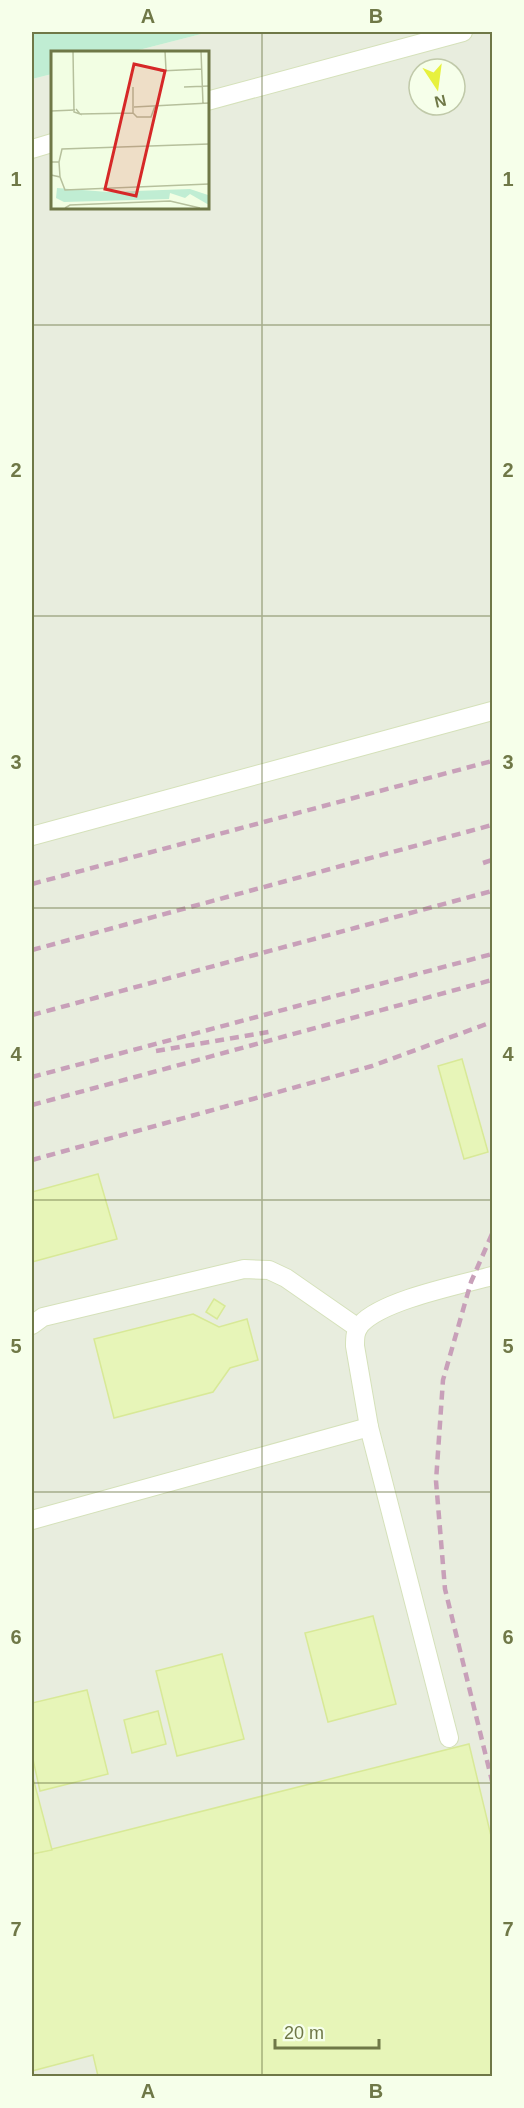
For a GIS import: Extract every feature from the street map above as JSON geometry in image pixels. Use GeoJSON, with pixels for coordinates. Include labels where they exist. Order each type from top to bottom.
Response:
{"type":"FeatureCollection","features":[{"type":"Feature","properties":{"kind":"lane"},"geometry":{"type":"LineString","coordinates":[[208,101],[463,32]]}},
{"type":"Feature","properties":{"kind":"lane"},"geometry":{"type":"LineString","coordinates":[[32,149],[51,143]]}},
{"type":"Feature","properties":{"kind":"lane"},"geometry":{"type":"LineString","coordinates":[[32,836],[492,711]]}},
{"type":"Feature","properties":{"kind":"lane"},"geometry":{"type":"LineString","coordinates":[[32,1325],[43,1317],[244,1269],[269,1270],[286,1278],[358,1328]]}},
{"type":"Feature","properties":{"kind":"lane"},"geometry":{"type":"LineString","coordinates":[[449,1738],[369,1427],[355,1346],[355,1333],[382,1308],[492,1276]]}},
{"type":"Feature","properties":{"kind":"lane"},"geometry":{"type":"LineString","coordinates":[[32,1516],[369,1427]]}},
{"type":"Feature","properties":{"kind":"shaded area"},"geometry":{"type":"Polygon","coordinates":[[[209,32],[492,32],[492,2076],[32,2076],[32,79],[51,74],[51,208],[208,208],[208,51],[135,51],[209,32]]]}},
{"type":"Feature","properties":{"kind":"green space"},"geometry":{"type":"Polygon","coordinates":[[[32,32],[209,32],[135,51],[51,51],[51,74],[32,79],[32,32]]]}},
{"type":"Feature","properties":{"kind":"building"},"geometry":{"type":"Polygon","coordinates":[[[462,1059],[488,1152],[464,1159],[438,1066],[462,1059]]]}},
{"type":"Feature","properties":{"kind":"building"},"geometry":{"type":"Polygon","coordinates":[[[98,1174],[117,1239],[32,1262],[32,1192],[98,1174]]]}},
{"type":"Feature","properties":{"kind":"building"},"geometry":{"type":"Polygon","coordinates":[[[214,1299],[225,1306],[217,1319],[206,1312],[214,1299]]]}},
{"type":"Feature","properties":{"kind":"building"},"geometry":{"type":"Polygon","coordinates":[[[193,1314],[219,1327],[247,1319],[258,1360],[230,1368],[213,1392],[114,1418],[94,1339],[193,1314]]]}},
{"type":"Feature","properties":{"kind":"building"},"geometry":{"type":"Polygon","coordinates":[[[373,1616],[396,1704],[328,1722],[305,1633],[373,1616]]]}},
{"type":"Feature","properties":{"kind":"building"},"geometry":{"type":"Polygon","coordinates":[[[222,1654],[244,1739],[177,1756],[156,1671],[222,1654]]]}},
{"type":"Feature","properties":{"kind":"building"},"geometry":{"type":"Polygon","coordinates":[[[87,1690],[108,1774],[40,1791],[32,1755],[32,1703],[87,1690]]]}},
{"type":"Feature","properties":{"kind":"building"},"geometry":{"type":"Polygon","coordinates":[[[158,1711],[166,1744],[132,1753],[124,1720],[158,1711]]]}},
{"type":"Feature","properties":{"kind":"building"},"geometry":{"type":"Polygon","coordinates":[[[469,1744],[492,1840],[492,2076],[98,2076],[93,2055],[32,2071],[32,1854],[469,1744]]]}},
{"type":"Feature","properties":{"kind":"building"},"geometry":{"type":"Polygon","coordinates":[[[32,1774],[52,1850],[32,1854],[32,1774]]]}},
{"type":"Feature","properties":{"kind":"railway"},"geometry":{"type":"LineString","coordinates":[[32,884],[492,761]]}},
{"type":"Feature","properties":{"kind":"railway"},"geometry":{"type":"LineString","coordinates":[[32,950],[492,825]]}},
{"type":"Feature","properties":{"kind":"railway"},"geometry":{"type":"LineString","coordinates":[[483,863],[492,860]]}},
{"type":"Feature","properties":{"kind":"railway"},"geometry":{"type":"LineString","coordinates":[[32,1015],[492,891]]}},
{"type":"Feature","properties":{"kind":"railway"},"geometry":{"type":"LineString","coordinates":[[32,1077],[492,954]]}},
{"type":"Feature","properties":{"kind":"railway"},"geometry":{"type":"LineString","coordinates":[[32,1105],[492,980]]}},
{"type":"Feature","properties":{"kind":"railway"},"geometry":{"type":"LineString","coordinates":[[32,1160],[372,1066],[492,1022]]}},
{"type":"Feature","properties":{"kind":"railway"},"geometry":{"type":"LineString","coordinates":[[156,1051],[274,1031]]}},
{"type":"Feature","properties":{"kind":"railway"},"geometry":{"type":"LineString","coordinates":[[492,1234],[471,1282],[443,1380],[436,1481],[445,1589],[492,1781]]}}]}
